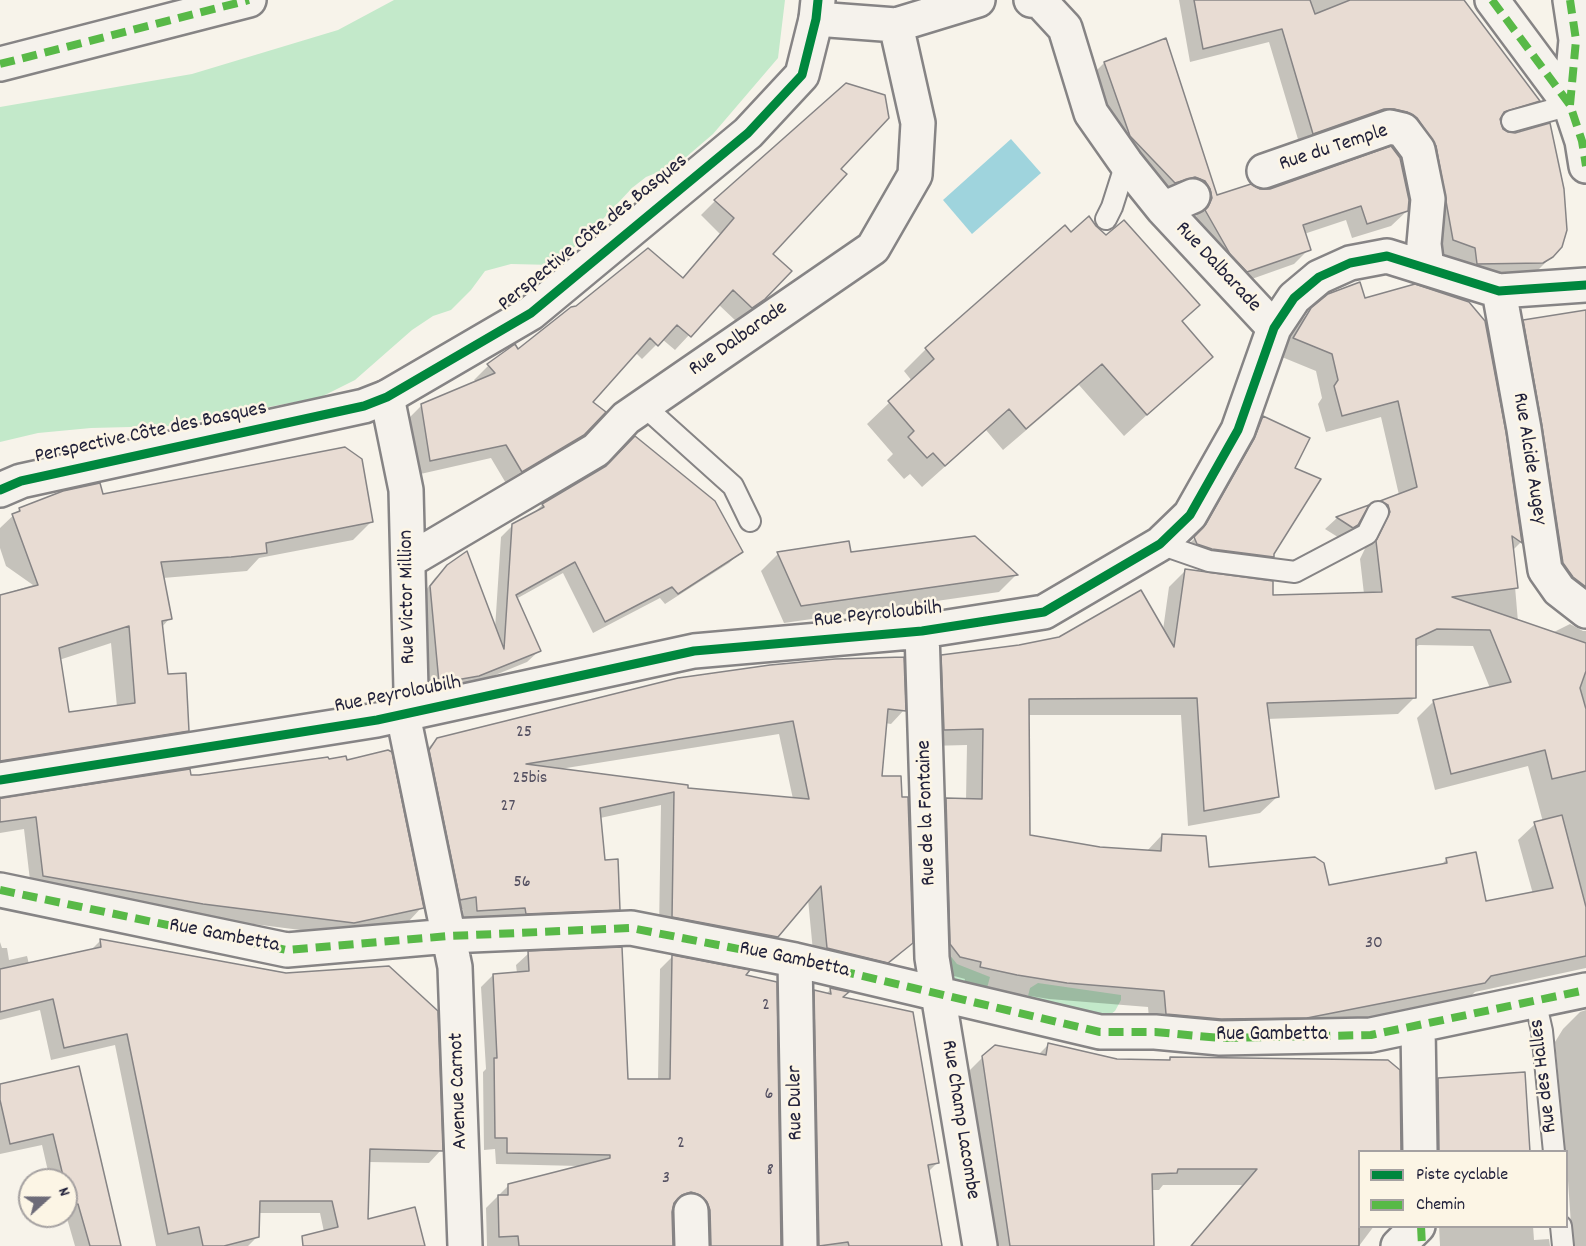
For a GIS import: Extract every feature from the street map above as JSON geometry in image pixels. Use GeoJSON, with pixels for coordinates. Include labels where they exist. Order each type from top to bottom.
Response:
{"type":"FeatureCollection","features":[{"type":"Feature","properties":{"kind":"street"},"geometry":{"type":"LineString","coordinates":[[0,64],[249,0]]}},
{"type":"Feature","properties":{"kind":"street"},"geometry":{"type":"LineString","coordinates":[[817,10],[896,25],[978,0]]}},
{"type":"Feature","properties":{"kind":"street","name":"Rue Dalbarade"},"geometry":{"type":"LineString","coordinates":[[1031,0],[1040,1],[1065,28],[1091,113],[1126,163],[1163,209],[1274,328]]}},
{"type":"Feature","properties":{"kind":"street"},"geometry":{"type":"LineString","coordinates":[[1492,0],[1570,105],[1582,141],[1586,166]]}},
{"type":"Feature","properties":{"kind":"street"},"geometry":{"type":"LineString","coordinates":[[1570,105],[1576,40],[1571,0],[1579,0]]}},
{"type":"Feature","properties":{"kind":"street","name":"Perspective Côte des Basques"},"geometry":{"type":"LineString","coordinates":[[0,490],[21,481],[364,406],[387,398],[531,313],[748,134],[802,75],[817,10]]}},
{"type":"Feature","properties":{"kind":"street","name":"Rue Dalbarade"},"geometry":{"type":"LineString","coordinates":[[408,561],[596,450],[626,418],[873,248],[915,175],[918,123],[896,25]]}},
{"type":"Feature","properties":{"kind":"street","name":"Rue du Temple"},"geometry":{"type":"LineString","coordinates":[[1264,171],[1390,127],[1403,130],[1418,150],[1428,199],[1424,244],[1427,268]]}},
{"type":"Feature","properties":{"kind":"street"},"geometry":{"type":"LineString","coordinates":[[1163,209],[1193,196]]}},
{"type":"Feature","properties":{"kind":"street","name":"Rue Peyroloubilh"},"geometry":{"type":"LineString","coordinates":[[0,780],[403,715],[693,651],[922,631],[1044,612],[1160,544],[1190,515],[1238,430],[1274,328],[1294,298],[1319,277],[1350,263],[1387,256],[1499,291],[1586,285]]}},
{"type":"Feature","properties":{"kind":"street","name":"Rue Alcide Augey"},"geometry":{"type":"LineString","coordinates":[[1499,291],[1524,429],[1545,570],[1559,590],[1586,611]]}},
{"type":"Feature","properties":{"kind":"street","name":"Rue Victor Million"},"geometry":{"type":"LineString","coordinates":[[387,398],[406,490],[411,690],[403,715],[449,936]]}},
{"type":"Feature","properties":{"kind":"street","name":"Rue de la Fontaine"},"geometry":{"type":"LineString","coordinates":[[922,631],[932,958],[938,994]]}},
{"type":"Feature","properties":{"kind":"street","name":"Rue Gambetta"},"geometry":{"type":"LineString","coordinates":[[0,891],[287,950],[449,936],[631,928],[795,960],[1100,1032],[1155,1032],[1220,1038],[1371,1035],[1586,990]]}},
{"type":"Feature","properties":{"kind":"street","name":"Avenue Carnot"},"geometry":{"type":"LineString","coordinates":[[449,936],[456,967],[465,1246]]}},
{"type":"Feature","properties":{"kind":"street","name":"Rue Duler"},"geometry":{"type":"LineString","coordinates":[[795,960],[800,1246]]}},
{"type":"Feature","properties":{"kind":"street","name":"Rue Champ Lacombe"},"geometry":{"type":"LineString","coordinates":[[938,994],[980,1246]]}},
{"type":"Feature","properties":{"kind":"street"},"geometry":{"type":"LineString","coordinates":[[1418,1027],[1420,1150]]}},
{"type":"Feature","properties":{"kind":"street"},"geometry":{"type":"LineString","coordinates":[[691,1211],[692,1246]]}},
{"type":"Feature","properties":{"kind":"street"},"geometry":{"type":"LineString","coordinates":[[1398,1246],[1419,1228]]}},
{"type":"Feature","properties":{"kind":"street"},"geometry":{"type":"LineString","coordinates":[[1420,1228],[1422,1246]]}},
{"type":"Feature","properties":{"kind":"lane"},"geometry":{"type":"LineString","coordinates":[[1512,122],[1570,105]]}},
{"type":"Feature","properties":{"kind":"lane"},"geometry":{"type":"LineString","coordinates":[[1106,219],[1126,163]]}},
{"type":"Feature","properties":{"kind":"lane"},"geometry":{"type":"LineString","coordinates":[[644,406],[733,486],[750,521]]}},
{"type":"Feature","properties":{"kind":"lane"},"geometry":{"type":"LineString","coordinates":[[1160,544],[1209,561],[1295,572],[1367,534],[1378,512]]}},
{"type":"Feature","properties":{"kind":"lane","name":"Rue des Halles"},"geometry":{"type":"LineString","coordinates":[[1535,1000],[1542,1030],[1554,1150]]}},
{"type":"Feature","properties":{"kind":"lane"},"geometry":{"type":"LineString","coordinates":[[1561,1228],[1563,1246]]}},
{"type":"Feature","properties":{"kind":"green space"},"geometry":{"type":"Polygon","coordinates":[[[394,0],[785,0],[778,58],[713,134],[678,164],[646,177],[632,188],[588,235],[554,265],[511,264],[485,271],[471,290],[451,310],[433,316],[412,330],[355,380],[321,397],[170,426],[91,428],[38,433],[0,442],[0,107],[192,74],[338,30],[394,0]]]}},
{"type":"Feature","properties":{"kind":"green space"},"geometry":{"type":"Polygon","coordinates":[[[945,949],[957,964],[990,977],[986,992],[952,983],[945,949]]]}},
{"type":"Feature","properties":{"kind":"green space"},"geometry":{"type":"Polygon","coordinates":[[[1038,983],[1121,995],[1121,1000],[1115,1011],[1103,1020],[1026,1004],[1030,988],[1038,983]]]}},
{"type":"Feature","properties":{"kind":"water"},"geometry":{"type":"Polygon","coordinates":[[[1011,139],[1041,173],[972,234],[943,200],[1011,139]]]}},
{"type":"Feature","properties":{"kind":"building"},"geometry":{"type":"Polygon","coordinates":[[[1194,0],[1310,0],[1315,14],[1350,0],[1464,0],[1540,101],[1504,112],[1500,119],[1503,129],[1515,133],[1550,123],[1564,189],[1567,230],[1562,247],[1553,257],[1543,263],[1477,264],[1475,248],[1453,240],[1436,146],[1417,118],[1407,112],[1384,109],[1313,134],[1282,29],[1203,49],[1194,0]]]}},
{"type":"Feature","properties":{"kind":"building"},"geometry":{"type":"Polygon","coordinates":[[[1166,38],[1217,195],[1251,184],[1260,189],[1270,189],[1391,146],[1400,158],[1409,200],[1408,211],[1367,224],[1361,206],[1303,225],[1311,250],[1247,272],[1230,254],[1205,210],[1212,198],[1205,181],[1195,177],[1175,183],[1130,136],[1104,62],[1166,38]]]}},
{"type":"Feature","properties":{"kind":"building"},"geometry":{"type":"Polygon","coordinates":[[[846,83],[885,95],[889,118],[841,169],[847,174],[773,254],[792,271],[765,299],[752,308],[733,290],[691,337],[677,325],[658,346],[650,338],[593,402],[606,412],[584,435],[522,472],[506,445],[430,461],[421,404],[495,373],[487,364],[515,344],[518,349],[648,248],[683,278],[734,218],[714,200],[846,83]]]}},
{"type":"Feature","properties":{"kind":"building"},"geometry":{"type":"Polygon","coordinates":[[[1089,216],[1106,235],[1124,220],[1200,305],[1182,321],[1213,357],[1147,415],[1102,364],[1026,429],[1009,409],[945,466],[933,453],[927,458],[908,437],[914,431],[888,401],[934,359],[925,348],[1065,225],[1071,232],[1089,216]]]}},
{"type":"Feature","properties":{"kind":"building"},"geometry":{"type":"Polygon","coordinates":[[[1360,282],[1365,298],[1415,284],[1469,302],[1485,321],[1506,432],[1522,543],[1512,536],[1518,588],[1452,597],[1586,643],[1586,671],[1580,688],[1586,709],[1586,771],[1552,779],[1545,750],[1451,774],[1433,700],[1511,682],[1490,630],[1437,629],[1416,639],[1416,698],[1267,703],[1279,797],[1204,811],[1197,698],[1029,699],[1030,835],[1100,847],[1161,851],[1162,834],[1206,836],[1209,867],[1315,857],[1324,863],[1329,885],[1447,863],[1446,858],[1476,852],[1486,901],[1553,888],[1534,822],[1562,815],[1586,907],[1586,956],[1491,976],[1485,983],[1307,1018],[1221,1019],[1166,1014],[1164,991],[1067,983],[1017,975],[980,967],[981,962],[960,957],[950,944],[946,798],[982,799],[983,729],[944,730],[941,655],[1019,645],[1059,637],[1141,590],[1174,647],[1185,569],[1273,581],[1273,595],[1382,592],[1376,541],[1390,512],[1388,505],[1380,501],[1417,487],[1398,401],[1342,416],[1334,386],[1338,380],[1332,354],[1293,338],[1311,308],[1328,294],[1360,282]]]}},
{"type":"Feature","properties":{"kind":"building"},"geometry":{"type":"Polygon","coordinates":[[[1586,310],[1586,587],[1573,577],[1563,563],[1523,320],[1586,310]]]}},
{"type":"Feature","properties":{"kind":"building"},"geometry":{"type":"Polygon","coordinates":[[[1263,416],[1310,438],[1295,468],[1321,479],[1274,557],[1212,549],[1197,544],[1194,537],[1206,524],[1254,439],[1263,416]]]}},
{"type":"Feature","properties":{"kind":"building"},"geometry":{"type":"Polygon","coordinates":[[[635,436],[715,501],[743,552],[678,594],[672,587],[605,622],[575,562],[516,595],[541,651],[479,676],[439,683],[430,586],[447,565],[467,551],[504,649],[512,524],[544,507],[542,504],[606,466],[635,436]]]}},
{"type":"Feature","properties":{"kind":"building"},"geometry":{"type":"Polygon","coordinates":[[[345,447],[362,459],[373,522],[266,543],[267,553],[161,562],[172,619],[162,621],[168,674],[186,673],[189,731],[0,761],[0,595],[38,585],[12,514],[20,511],[19,508],[63,491],[100,483],[103,494],[345,447]],[[129,626],[59,648],[69,712],[135,703],[129,626]]]}},
{"type":"Feature","properties":{"kind":"building"},"geometry":{"type":"Polygon","coordinates":[[[1369,505],[1358,525],[1353,528],[1336,517],[1369,505]]]}},
{"type":"Feature","properties":{"kind":"building"},"geometry":{"type":"Polygon","coordinates":[[[975,536],[1018,575],[801,606],[777,552],[849,541],[851,552],[975,536]]]}},
{"type":"Feature","properties":{"kind":"building"},"geometry":{"type":"Polygon","coordinates":[[[904,657],[906,711],[888,709],[882,776],[901,776],[902,797],[908,797],[913,943],[888,963],[827,948],[821,886],[778,937],[672,917],[674,792],[600,808],[605,860],[618,859],[620,910],[526,914],[525,908],[477,911],[476,897],[460,900],[429,750],[437,738],[678,678],[770,665],[835,659],[904,657]],[[793,721],[526,764],[688,785],[688,788],[809,799],[793,721]]]}},
{"type":"Feature","properties":{"kind":"building"},"geometry":{"type":"Polygon","coordinates":[[[388,750],[392,752],[424,908],[354,923],[203,904],[43,876],[36,817],[0,822],[0,798],[190,769],[191,775],[199,775],[328,757],[329,759],[346,756],[347,760],[388,750]]]}},
{"type":"Feature","properties":{"kind":"building"},"geometry":{"type":"Polygon","coordinates":[[[100,939],[286,973],[389,966],[438,1011],[443,1151],[370,1149],[368,1219],[415,1207],[425,1246],[303,1246],[302,1236],[338,1227],[332,1201],[260,1201],[259,1237],[224,1246],[203,1246],[199,1227],[168,1234],[127,1034],[64,1048],[53,999],[0,1012],[0,969],[101,947],[100,939]]]}},
{"type":"Feature","properties":{"kind":"building"},"geometry":{"type":"Polygon","coordinates":[[[622,947],[628,1079],[670,1079],[672,955],[750,970],[746,975],[777,982],[781,1246],[711,1246],[710,1210],[707,1202],[700,1195],[691,1192],[682,1195],[674,1203],[673,1246],[519,1246],[518,1236],[499,1237],[498,1195],[508,1195],[508,1184],[610,1158],[610,1155],[507,1153],[507,1138],[495,1138],[494,1058],[497,1058],[493,974],[529,971],[528,951],[622,947]]]}},
{"type":"Feature","properties":{"kind":"building"},"geometry":{"type":"Polygon","coordinates":[[[830,988],[849,992],[843,997],[913,1012],[939,1163],[928,1165],[942,1246],[849,1246],[848,1242],[819,1246],[814,990],[831,994],[830,988]]]}},
{"type":"Feature","properties":{"kind":"building"},"geometry":{"type":"Polygon","coordinates":[[[1048,1043],[1117,1059],[1170,1060],[1170,1057],[1388,1060],[1400,1070],[1401,1150],[1358,1150],[1359,1246],[1191,1246],[1257,1169],[1178,1169],[1177,1173],[1152,1174],[1154,1246],[1010,1246],[982,1056],[995,1045],[1046,1055],[1048,1043]]]}},
{"type":"Feature","properties":{"kind":"building"},"geometry":{"type":"Polygon","coordinates":[[[79,1066],[121,1246],[90,1246],[78,1204],[78,1168],[61,1168],[53,1134],[10,1144],[0,1100],[0,1084],[79,1066]]]}},
{"type":"Feature","properties":{"kind":"building"},"geometry":{"type":"Polygon","coordinates":[[[1525,1072],[1530,1150],[1439,1150],[1438,1078],[1525,1072]]]}},
{"type":"Feature","properties":{"kind":"marked path"},"geometry":{"type":"LineString","coordinates":[[0,64],[249,0]]}},
{"type":"Feature","properties":{"kind":"marked path"},"geometry":{"type":"LineString","coordinates":[[1492,0],[1570,105],[1582,141],[1586,166]]}},
{"type":"Feature","properties":{"kind":"marked path"},"geometry":{"type":"LineString","coordinates":[[1570,0],[1576,40],[1570,105]]}},
{"type":"Feature","properties":{"kind":"marked path"},"geometry":{"type":"LineString","coordinates":[[0,890],[287,950],[449,936],[631,928],[795,960],[1100,1032],[1155,1032],[1220,1038],[1371,1035],[1586,990]]}},
{"type":"Feature","properties":{"kind":"marked path"},"geometry":{"type":"LineString","coordinates":[[1421,1228],[1422,1246]]}},
{"type":"Feature","properties":{"kind":"cycle path"},"geometry":{"type":"LineString","coordinates":[[0,490],[21,481],[364,406],[387,397],[531,313],[748,133],[802,75],[816,19],[818,0]]}},
{"type":"Feature","properties":{"kind":"cycle path"},"geometry":{"type":"LineString","coordinates":[[0,780],[377,720],[694,651],[922,631],[1044,612],[1160,544],[1190,515],[1238,430],[1274,328],[1294,298],[1319,277],[1350,263],[1387,256],[1499,291],[1586,285]]}}]}
